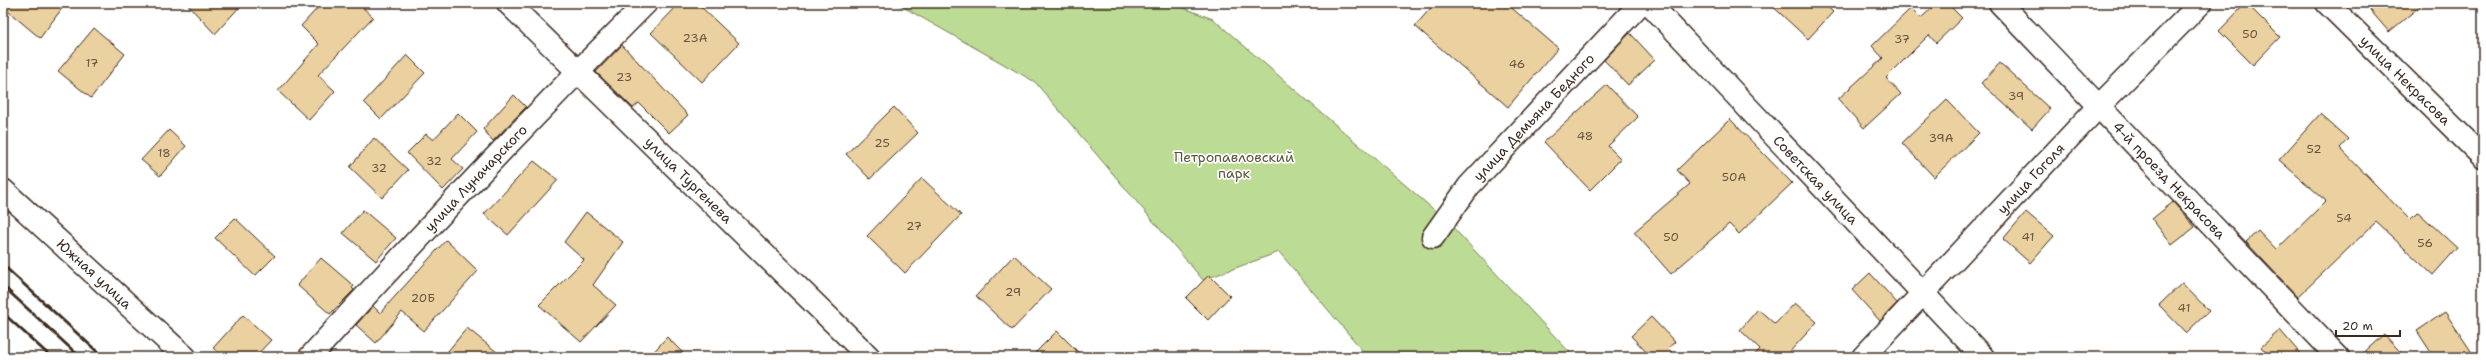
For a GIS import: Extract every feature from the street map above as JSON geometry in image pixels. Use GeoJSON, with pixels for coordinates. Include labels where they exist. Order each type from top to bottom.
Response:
{"type":"FeatureCollection","features":[{"type":"Feature","properties":{"kind":"street","name":"улица Тургенева"},"geometry":{"type":"LineString","coordinates":[[508,3],[869,357]]}},
{"type":"Feature","properties":{"kind":"street","name":"улица Луначарского"},"geometry":{"type":"LineString","coordinates":[[310,357],[414,242],[577,72],[646,3]]}},
{"type":"Feature","properties":{"kind":"street","name":"улица Демьяна Бедного"},"geometry":{"type":"LineString","coordinates":[[1433,237],[1469,186],[1640,3]]}},
{"type":"Feature","properties":{"kind":"street","name":"Советская улица"},"geometry":{"type":"LineString","coordinates":[[1649,3],[1983,357]]}},
{"type":"Feature","properties":{"kind":"street","name":"4-й проезд Некрасова"},"geometry":{"type":"LineString","coordinates":[[2000,3],[2338,357]]}},
{"type":"Feature","properties":{"kind":"street","name":"улица Гоголя"},"geometry":{"type":"LineString","coordinates":[[1863,357],[2098,106],[2201,3]]}},
{"type":"Feature","properties":{"kind":"street","name":"улица Некрасова"},"geometry":{"type":"LineString","coordinates":[[2327,3],[2483,157]]}},
{"type":"Feature","properties":{"kind":"street","name":"Южная улица"},"geometry":{"type":"LineString","coordinates":[[3,190],[185,357]]}},
{"type":"Feature","properties":{"kind":"green space","name":"Петропавловский парк"},"geometry":{"type":"Polygon","coordinates":[[[896,3],[1170,3],[1213,19],[1447,221],[1574,357],[1368,357],[1279,252],[1203,280],[1035,82],[896,3]]]}},
{"type":"Feature","properties":{"kind":"building"},"geometry":{"type":"Polygon","coordinates":[[[3,3],[66,3],[40,38],[3,7],[3,3]]]}},
{"type":"Feature","properties":{"kind":"building"},"geometry":{"type":"Polygon","coordinates":[[[186,3],[243,3],[215,34],[186,3]]]}},
{"type":"Feature","properties":{"kind":"building"},"geometry":{"type":"Polygon","coordinates":[[[322,3],[358,3],[373,17],[318,75],[335,91],[309,120],[278,91],[319,44],[301,26],[322,3]]]}},
{"type":"Feature","properties":{"kind":"building"},"geometry":{"type":"Polygon","coordinates":[[[680,3],[697,3],[739,43],[702,82],[651,33],[680,3]]]}},
{"type":"Feature","properties":{"kind":"building"},"geometry":{"type":"Polygon","coordinates":[[[1435,3],[1506,3],[1558,48],[1508,107],[1415,26],[1435,3]]]}},
{"type":"Feature","properties":{"kind":"building"},"geometry":{"type":"Polygon","coordinates":[[[1769,3],[1823,3],[1833,12],[1808,39],[1769,3]]]}},
{"type":"Feature","properties":{"kind":"building"},"geometry":{"type":"Polygon","coordinates":[[[1937,3],[1947,3],[1962,18],[1936,43],[1929,35],[1886,78],[1901,94],[1864,128],[1838,99],[1883,58],[1872,46],[1911,8],[1921,18],[1937,3]]]}},
{"type":"Feature","properties":{"kind":"building"},"geometry":{"type":"Polygon","coordinates":[[[2246,3],[2280,37],[2253,65],[2219,31],[2246,3]]]}},
{"type":"Feature","properties":{"kind":"building"},"geometry":{"type":"Polygon","coordinates":[[[2364,3],[2424,3],[2389,32],[2364,3]]]}},
{"type":"Feature","properties":{"kind":"building"},"geometry":{"type":"Polygon","coordinates":[[[94,28],[125,54],[91,98],[58,71],[94,28]]]}},
{"type":"Feature","properties":{"kind":"building"},"geometry":{"type":"Polygon","coordinates":[[[1630,33],[1655,60],[1628,85],[1604,60],[1630,33]]]}},
{"type":"Feature","properties":{"kind":"building"},"geometry":{"type":"Polygon","coordinates":[[[622,45],[688,115],[669,133],[639,103],[633,108],[596,72],[622,45]]]}},
{"type":"Feature","properties":{"kind":"building"},"geometry":{"type":"Polygon","coordinates":[[[407,55],[425,73],[381,119],[364,102],[407,55]]]}},
{"type":"Feature","properties":{"kind":"building"},"geometry":{"type":"Polygon","coordinates":[[[2000,63],[2050,109],[2032,129],[1981,83],[2000,63]]]}},
{"type":"Feature","properties":{"kind":"building"},"geometry":{"type":"Polygon","coordinates":[[[1607,85],[1638,117],[1608,146],[1621,159],[1590,190],[1544,142],[1607,85]]]}},
{"type":"Feature","properties":{"kind":"building"},"geometry":{"type":"Polygon","coordinates":[[[514,95],[526,107],[493,141],[483,129],[514,95]]]}},
{"type":"Feature","properties":{"kind":"building"},"geometry":{"type":"Polygon","coordinates":[[[1947,100],[1979,133],[1934,177],[1902,143],[1947,100]]]}},
{"type":"Feature","properties":{"kind":"building"},"geometry":{"type":"Polygon","coordinates":[[[894,107],[918,133],[870,179],[846,154],[894,107]]]}},
{"type":"Feature","properties":{"kind":"building"},"geometry":{"type":"Polygon","coordinates":[[[458,113],[477,132],[452,159],[463,169],[443,190],[407,153],[426,134],[433,140],[458,113]]]}},
{"type":"Feature","properties":{"kind":"building"},"geometry":{"type":"Polygon","coordinates":[[[2320,114],[2348,139],[2340,148],[2410,220],[2418,212],[2457,248],[2433,275],[2376,222],[2298,297],[2246,242],[2258,231],[2276,250],[2326,201],[2279,160],[2320,114]]]}},
{"type":"Feature","properties":{"kind":"building"},"geometry":{"type":"Polygon","coordinates":[[[1730,119],[1792,183],[1739,234],[1729,224],[1671,274],[1634,232],[1690,184],[1677,170],[1730,119]]]}},
{"type":"Feature","properties":{"kind":"building"},"geometry":{"type":"Polygon","coordinates":[[[169,130],[186,146],[160,176],[141,160],[169,130]]]}},
{"type":"Feature","properties":{"kind":"building"},"geometry":{"type":"Polygon","coordinates":[[[374,138],[408,170],[382,198],[350,167],[374,138]]]}},
{"type":"Feature","properties":{"kind":"building"},"geometry":{"type":"Polygon","coordinates":[[[534,161],[558,180],[508,235],[484,214],[534,161]]]}},
{"type":"Feature","properties":{"kind":"building"},"geometry":{"type":"Polygon","coordinates":[[[922,178],[961,215],[905,273],[867,236],[922,178]]]}},
{"type":"Feature","properties":{"kind":"building"},"geometry":{"type":"Polygon","coordinates":[[[2173,202],[2195,227],[2172,245],[2152,219],[2173,202]]]}},
{"type":"Feature","properties":{"kind":"building"},"geometry":{"type":"Polygon","coordinates":[[[363,210],[396,238],[376,261],[343,233],[363,210]]]}},
{"type":"Feature","properties":{"kind":"building"},"geometry":{"type":"Polygon","coordinates":[[[586,212],[623,242],[593,285],[616,305],[581,342],[539,305],[584,260],[564,242],[586,212]]]}},
{"type":"Feature","properties":{"kind":"building"},"geometry":{"type":"Polygon","coordinates":[[[2026,212],[2054,236],[2030,263],[2003,239],[2026,212]]]}},
{"type":"Feature","properties":{"kind":"building"},"geometry":{"type":"Polygon","coordinates":[[[235,218],[275,256],[255,276],[215,238],[235,218]]]}},
{"type":"Feature","properties":{"kind":"building"},"geometry":{"type":"Polygon","coordinates":[[[446,240],[478,271],[424,331],[402,312],[376,343],[356,325],[373,306],[380,313],[446,240]]]}},
{"type":"Feature","properties":{"kind":"building"},"geometry":{"type":"Polygon","coordinates":[[[1014,255],[1051,289],[1012,330],[976,296],[1014,255]]]}},
{"type":"Feature","properties":{"kind":"building"},"geometry":{"type":"Polygon","coordinates":[[[321,258],[354,286],[352,288],[354,290],[330,314],[297,285],[321,258]]]}},
{"type":"Feature","properties":{"kind":"building"},"geometry":{"type":"Polygon","coordinates":[[[1870,273],[1897,303],[1880,321],[1852,290],[1870,273]]]}},
{"type":"Feature","properties":{"kind":"building"},"geometry":{"type":"Polygon","coordinates":[[[1209,275],[1230,296],[1208,320],[1186,298],[1209,275]]]}},
{"type":"Feature","properties":{"kind":"building"},"geometry":{"type":"Polygon","coordinates":[[[2182,283],[2209,311],[2186,333],[2159,305],[2182,283]]]}},
{"type":"Feature","properties":{"kind":"building"},"geometry":{"type":"Polygon","coordinates":[[[1795,303],[1817,322],[1785,357],[1753,357],[1760,349],[1740,330],[1758,309],[1775,324],[1795,303]]]}},
{"type":"Feature","properties":{"kind":"building"},"geometry":{"type":"Polygon","coordinates":[[[2445,312],[2475,357],[2434,357],[2417,331],[2445,312]]]}},
{"type":"Feature","properties":{"kind":"building"},"geometry":{"type":"Polygon","coordinates":[[[243,315],[271,340],[255,357],[223,357],[213,348],[243,315]]]}},
{"type":"Feature","properties":{"kind":"building"},"geometry":{"type":"Polygon","coordinates":[[[1651,317],[1675,342],[1668,348],[1677,357],[1651,357],[1631,336],[1651,317]]]}},
{"type":"Feature","properties":{"kind":"building"},"geometry":{"type":"Polygon","coordinates":[[[467,328],[503,357],[443,357],[467,328]]]}},
{"type":"Feature","properties":{"kind":"building"},"geometry":{"type":"Polygon","coordinates":[[[2280,330],[2303,357],[2270,357],[2261,347],[2280,330]]]}},
{"type":"Feature","properties":{"kind":"building"},"geometry":{"type":"Polygon","coordinates":[[[1057,331],[1083,357],[1031,357],[1057,331]]]}},
{"type":"Feature","properties":{"kind":"building"},"geometry":{"type":"Polygon","coordinates":[[[2384,334],[2405,357],[2359,357],[2384,334]]]}},
{"type":"Feature","properties":{"kind":"building"},"geometry":{"type":"Polygon","coordinates":[[[667,337],[687,357],[649,357],[667,337]]]}},
{"type":"Feature","properties":{"kind":"railway"},"geometry":{"type":"LineString","coordinates":[[3,265],[103,357]]}},
{"type":"Feature","properties":{"kind":"railway"},"geometry":{"type":"LineString","coordinates":[[3,286],[80,357]]}},
{"type":"Feature","properties":{"kind":"railway"},"geometry":{"type":"LineString","coordinates":[[3,313],[51,357]]}},
{"type":"Feature","properties":{"kind":"railway"},"geometry":{"type":"LineString","coordinates":[[3,351],[11,357]]}}]}
